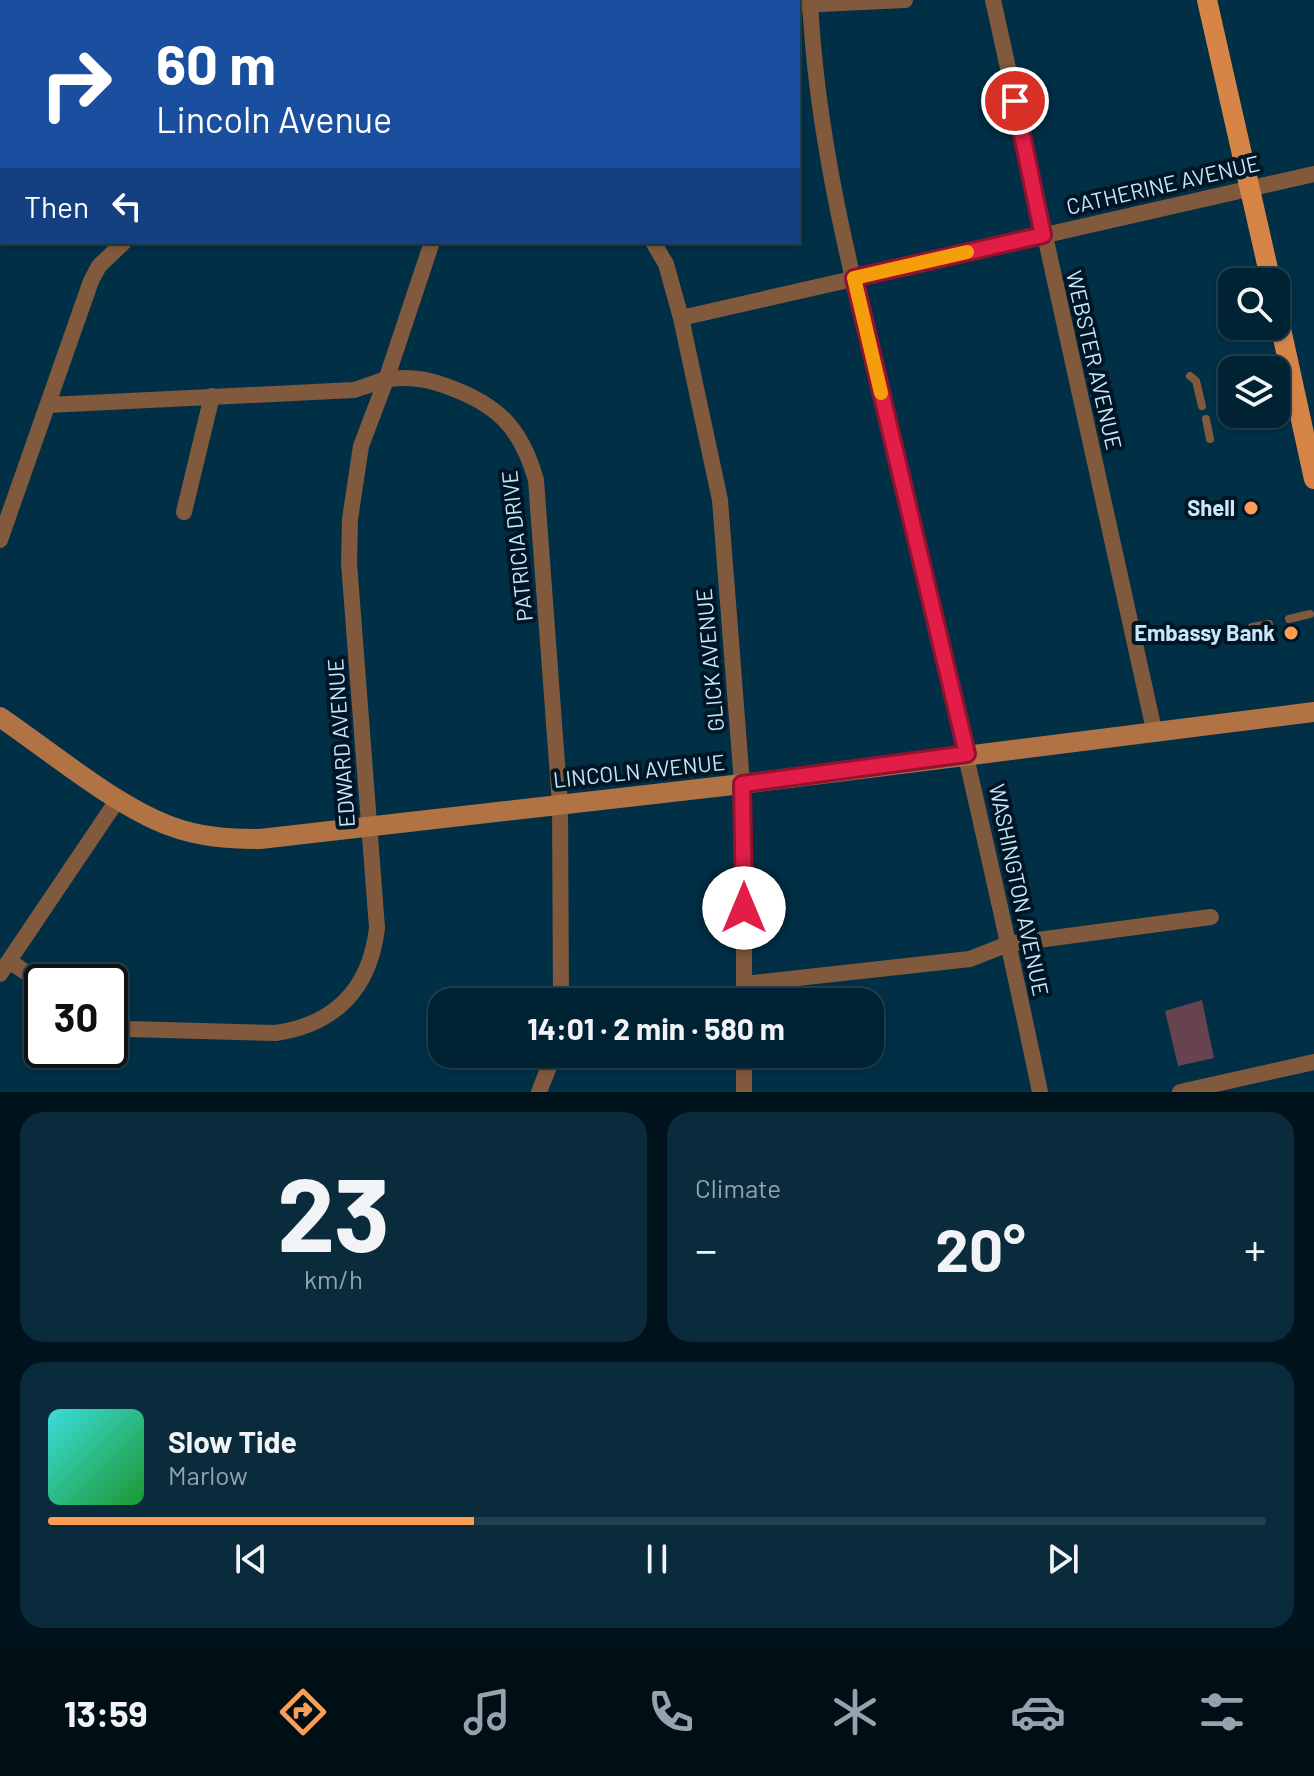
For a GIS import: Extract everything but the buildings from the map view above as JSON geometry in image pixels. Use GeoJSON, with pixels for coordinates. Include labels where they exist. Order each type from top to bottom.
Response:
{"type":"FeatureCollection","features":[{"type":"Feature","properties":{"kind":"main road"},"geometry":{"type":"LineString","coordinates":[[1207,0],[1268,268]]}},
{"type":"Feature","properties":{"kind":"main road"},"geometry":{"type":"LineString","coordinates":[[1283,340],[1314,479]]}},
{"type":"Feature","properties":{"kind":"street"},"geometry":{"type":"LineString","coordinates":[[806,3],[905,0]]}},
{"type":"Feature","properties":{"kind":"street","name":"WEBSTER AVENUE"},"geometry":{"type":"LineString","coordinates":[[993,0],[1154,730]]}},
{"type":"Feature","properties":{"kind":"street","name":"WASHINGTON AVENUE"},"geometry":{"type":"LineString","coordinates":[[806,3],[818,106],[854,278],[967,754],[1040,1092]]}},
{"type":"Feature","properties":{"kind":"street","name":"CATHERINE AVENUE"},"geometry":{"type":"LineString","coordinates":[[681,318],[1314,174]]}},
{"type":"Feature","properties":{"kind":"street"},"geometry":{"type":"LineString","coordinates":[[0,540],[91,281],[99,266],[122,244]]}},
{"type":"Feature","properties":{"kind":"street","name":"EDWARD AVENUE"},"geometry":{"type":"LineString","coordinates":[[128,1029],[276,1033],[308,1025],[340,1006],[363,978],[375,947],[377,928],[349,563],[350,519],[361,446],[431,244]]}},
{"type":"Feature","properties":{"kind":"street"},"geometry":{"type":"LineString","coordinates":[[654,244],[666,264],[681,318]]}},
{"type":"Feature","properties":{"kind":"street","name":"GLICK AVENUE"},"geometry":{"type":"LineString","coordinates":[[681,318],[720,500],[742,784],[744,988]]}},
{"type":"Feature","properties":{"kind":"street","name":"PATRICIA DRIVE"},"geometry":{"type":"LineString","coordinates":[[48,405],[354,390],[386,380],[427,379],[482,401],[511,425],[529,454],[536,480],[560,804],[561,988]]}},
{"type":"Feature","properties":{"kind":"street"},"geometry":{"type":"LineString","coordinates":[[184,512],[212,396]]}},
{"type":"Feature","properties":{"kind":"street","name":"LINCOLN AVENUE"},"geometry":{"type":"LineString","coordinates":[[0,717],[118,799],[172,827],[200,835],[260,839],[742,784],[1314,712]]}},
{"type":"Feature","properties":{"kind":"street"},"geometry":{"type":"LineString","coordinates":[[24,976],[4,968],[118,799]]}},
{"type":"Feature","properties":{"kind":"street"},"geometry":{"type":"LineString","coordinates":[[744,984],[970,959],[987,955],[1008,944],[1211,917]]}},
{"type":"Feature","properties":{"kind":"street"},"geometry":{"type":"LineString","coordinates":[[1180,1092],[1314,1062]]}},
{"type":"Feature","properties":{"kind":"street"},"geometry":{"type":"LineString","coordinates":[[539,1092],[548,1068]]}},
{"type":"Feature","properties":{"kind":"street"},"geometry":{"type":"LineString","coordinates":[[744,1068],[744,1092]]}},
{"type":"Feature","properties":{"kind":"lane"},"geometry":{"type":"LineString","coordinates":[[1190,376],[1196,381],[1202,406]]}},
{"type":"Feature","properties":{"kind":"lane"},"geometry":{"type":"LineString","coordinates":[[1206,419],[1210,439]]}},
{"type":"Feature","properties":{"kind":"lane"},"geometry":{"type":"LineString","coordinates":[[1289,619],[1310,614]]}},
{"type":"Feature","properties":{"kind":"lane"},"geometry":{"type":"LineString","coordinates":[[1252,627],[1269,624]]}},
{"type":"Feature","properties":{"kind":"shaded area"},"geometry":{"type":"Polygon","coordinates":[[[1202,1000],[1214,1058],[1178,1066],[1165,1011],[1202,1000]]]}},
{"type":"Feature","properties":{"kind":"slow traffic"},"geometry":{"type":"LineString","coordinates":[[881,393],[854,278],[967,252]]}},
{"type":"Feature","properties":{"kind":"place","name":"Shell"},"geometry":{"type":"Point","coordinates":[1251,508]}},
{"type":"Feature","properties":{"kind":"place","name":"Embassy Bank"},"geometry":{"type":"Point","coordinates":[1291,633]}},
{"type":"Feature","properties":{"kind":"route"},"geometry":{"type":"LineString","coordinates":[[744,908],[742,784],[967,754],[854,278],[1043,235],[1015,101]]}}]}
